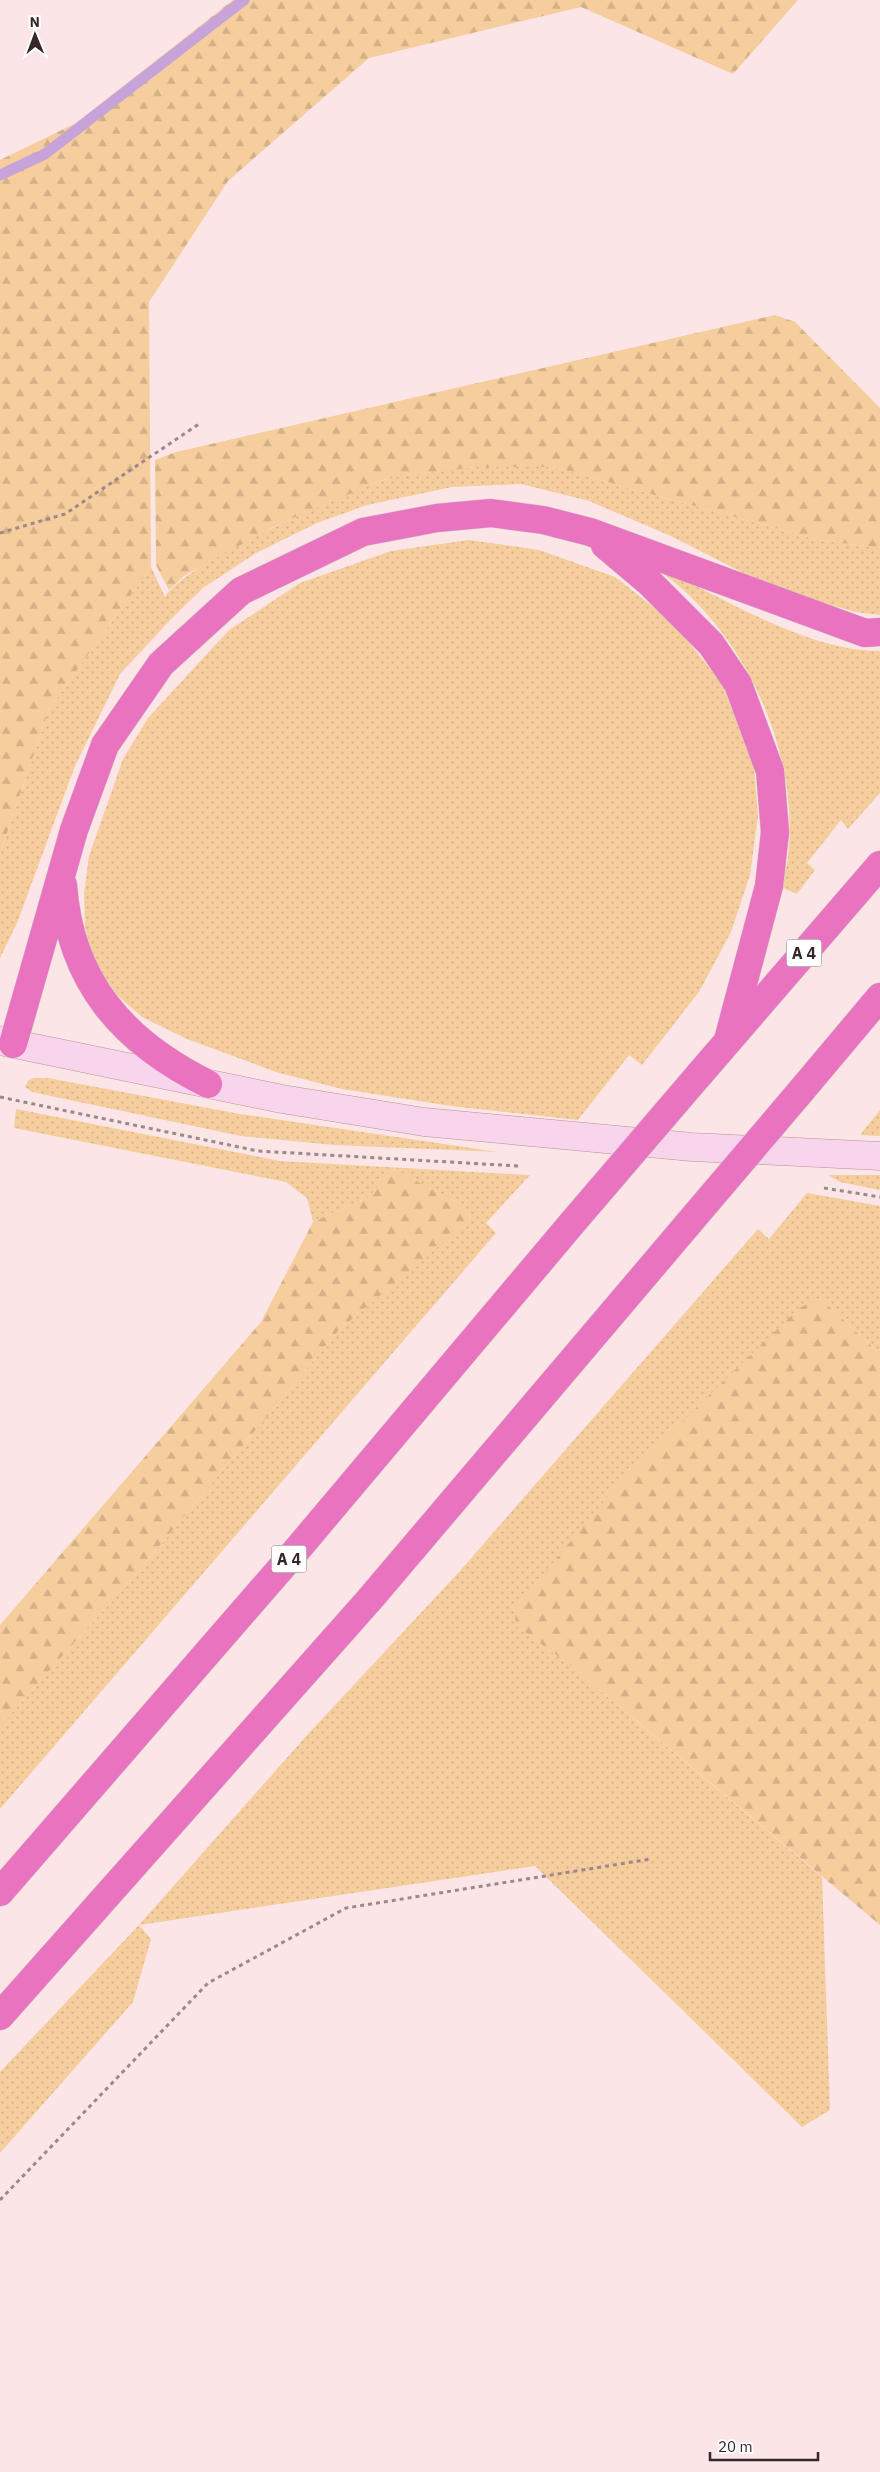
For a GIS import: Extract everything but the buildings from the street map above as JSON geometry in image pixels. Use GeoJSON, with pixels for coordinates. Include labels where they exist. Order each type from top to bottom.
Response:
{"type":"FeatureCollection","features":[{"type":"Feature","properties":{"kind":"highway"},"geometry":{"type":"LineString","coordinates":[[6,1042],[105,745],[161,664],[241,591],[363,532],[436,518],[491,513],[543,520],[590,532],[864,632],[880,632]]}},
{"type":"Feature","properties":{"kind":"highway"},"geometry":{"type":"LineString","coordinates":[[590,532],[650,583],[711,644],[738,684],[770,771],[775,832],[769,886],[728,1040]]}},
{"type":"Feature","properties":{"kind":"highway","name":"A 4"},"geometry":{"type":"LineString","coordinates":[[0,1892],[295,1552],[573,1222],[880,865]]}},
{"type":"Feature","properties":{"kind":"highway"},"geometry":{"type":"LineString","coordinates":[[62,871],[64,906],[71,937],[81,963],[103,1003],[122,1026],[142,1044],[166,1061],[208,1084]]}},
{"type":"Feature","properties":{"kind":"highway"},"geometry":{"type":"LineString","coordinates":[[0,2016],[370,1599],[880,997]]}},
{"type":"Feature","properties":{"kind":"main road"},"geometry":{"type":"LineString","coordinates":[[6,1042],[208,1084],[424,1122],[692,1147],[880,1156]]}},
{"type":"Feature","properties":{"kind":"path"},"geometry":{"type":"LineString","coordinates":[[0,533],[65,514],[199,424]]}},
{"type":"Feature","properties":{"kind":"path"},"geometry":{"type":"LineString","coordinates":[[0,2200],[208,1983],[346,1908],[651,1860]]}},
{"type":"Feature","properties":{"kind":"green space"},"geometry":{"type":"Polygon","coordinates":[[[233,0],[798,0],[733,74],[581,7],[369,58],[228,181],[149,302],[151,567],[49,709],[0,854],[0,160],[76,123],[233,0]]]}},
{"type":"Feature","properties":{"kind":"green space"},"geometry":{"type":"Polygon","coordinates":[[[775,315],[795,322],[880,408],[880,548],[818,540],[553,467],[474,467],[385,479],[277,525],[184,576],[169,590],[156,565],[155,460],[176,452],[775,315]]]}},
{"type":"Feature","properties":{"kind":"green space"},"geometry":{"type":"Polygon","coordinates":[[[474,467],[553,467],[818,540],[880,548],[880,615],[855,612],[773,588],[671,536],[589,501],[521,484],[452,487],[367,505],[317,523],[256,553],[203,588],[120,674],[75,766],[17,923],[0,958],[0,854],[49,709],[151,567],[165,597],[178,583],[232,549],[301,514],[363,487],[393,477],[474,467]]]}},
{"type":"Feature","properties":{"kind":"green space"},"geometry":{"type":"Polygon","coordinates":[[[469,540],[539,550],[615,577],[673,622],[722,684],[754,766],[758,816],[750,875],[731,932],[699,992],[642,1065],[629,1055],[578,1120],[451,1106],[342,1089],[276,1072],[187,1039],[142,1017],[117,995],[94,962],[85,928],[84,894],[89,856],[123,759],[148,718],[229,630],[300,583],[391,551],[469,540]]]}},
{"type":"Feature","properties":{"kind":"green space"},"geometry":{"type":"Polygon","coordinates":[[[669,572],[744,610],[799,634],[854,649],[880,651],[880,793],[848,829],[841,820],[807,863],[815,870],[797,894],[781,887],[788,857],[790,818],[785,778],[776,739],[762,701],[743,664],[720,630],[694,600],[665,575],[669,572]]]}},
{"type":"Feature","properties":{"kind":"green space"},"geometry":{"type":"Polygon","coordinates":[[[33,1078],[48,1078],[240,1114],[498,1152],[334,1145],[241,1136],[32,1092],[25,1087],[28,1081],[33,1078]]]}},
{"type":"Feature","properties":{"kind":"green space"},"geometry":{"type":"Polygon","coordinates":[[[16,1109],[280,1161],[530,1175],[486,1223],[496,1233],[0,1809],[0,1726],[142,1567],[339,1330],[471,1218],[464,1206],[394,1169],[369,1197],[313,1222],[307,1198],[286,1182],[14,1128],[16,1109]]]}},
{"type":"Feature","properties":{"kind":"green space"},"geometry":{"type":"Polygon","coordinates":[[[880,1110],[880,1136],[860,1135],[880,1110]]]}},
{"type":"Feature","properties":{"kind":"green space"},"geometry":{"type":"Polygon","coordinates":[[[394,1169],[464,1206],[471,1219],[339,1330],[142,1567],[0,1726],[0,1625],[261,1322],[313,1222],[369,1197],[394,1169]]]}},
{"type":"Feature","properties":{"kind":"green space"},"geometry":{"type":"Polygon","coordinates":[[[828,1175],[880,1175],[880,1190],[840,1182],[828,1175]]]}},
{"type":"Feature","properties":{"kind":"green space"},"geometry":{"type":"Polygon","coordinates":[[[807,1193],[880,1206],[880,1354],[820,1298],[515,1625],[570,1665],[822,1877],[830,2110],[802,2127],[535,1866],[139,1925],[309,1733],[459,1572],[758,1229],[769,1239],[807,1193]]]}},
{"type":"Feature","properties":{"kind":"green space"},"geometry":{"type":"Polygon","coordinates":[[[820,1298],[880,1354],[880,1925],[570,1665],[515,1625],[516,1607],[619,1483],[799,1308],[820,1298]]]}},
{"type":"Feature","properties":{"kind":"green space"},"geometry":{"type":"Polygon","coordinates":[[[139,1925],[151,1939],[133,2002],[0,2153],[0,2072],[139,1925]]]}},
{"type":"Feature","properties":{"kind":"waterway"},"geometry":{"type":"LineString","coordinates":[[0,175],[45,154],[244,0]]}}]}
